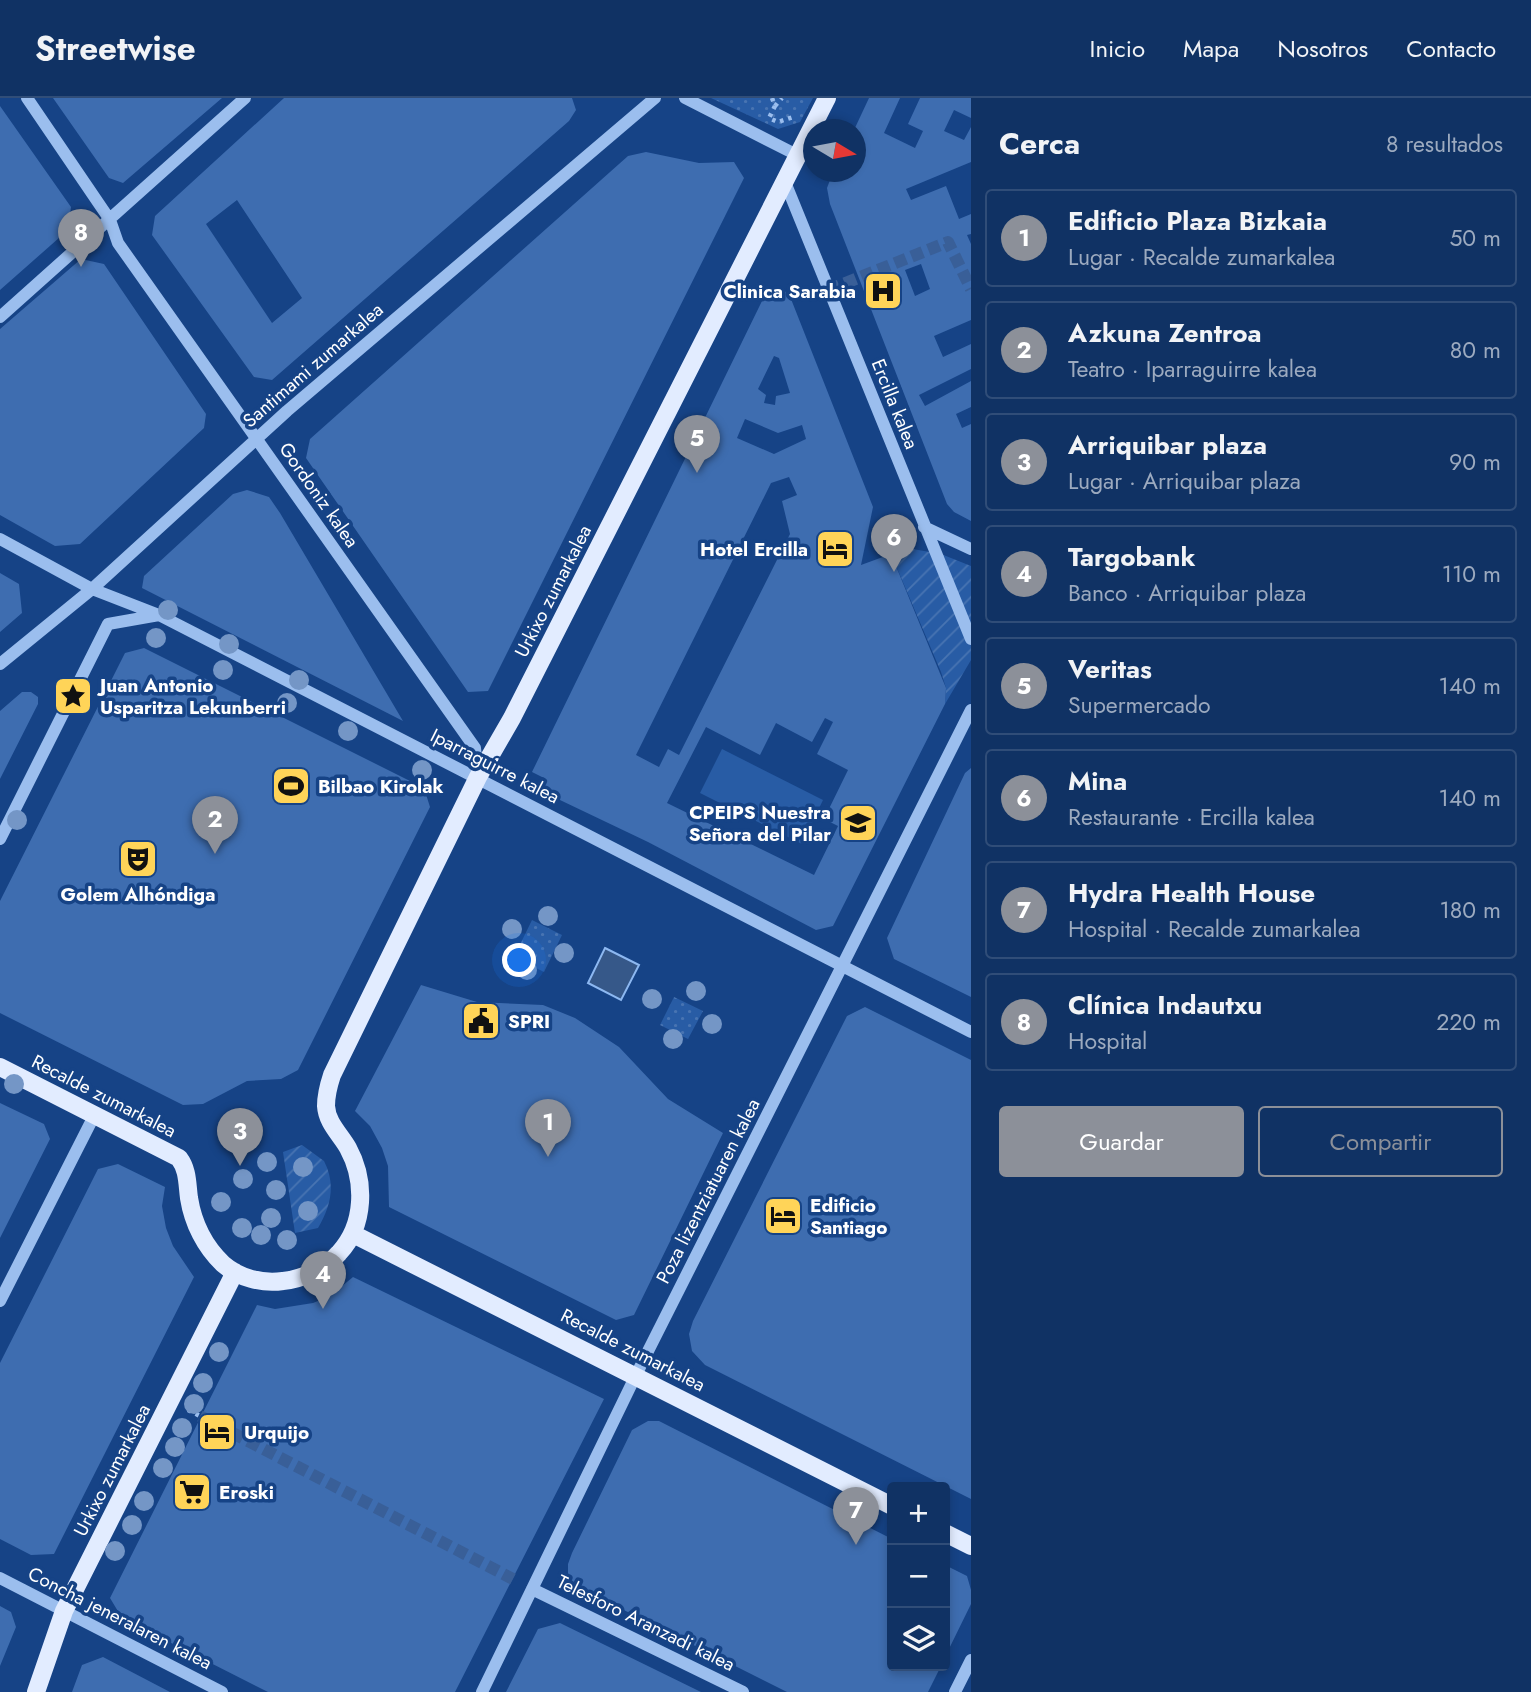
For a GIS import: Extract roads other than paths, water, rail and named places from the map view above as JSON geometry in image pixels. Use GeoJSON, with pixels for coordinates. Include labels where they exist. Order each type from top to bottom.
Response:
{"type":"FeatureCollection","features":[{"type":"Feature","properties":{"kind":"main road","name":"Urkixo zumarkalea"},"geometry":{"type":"LineString","coordinates":[[353,1234],[360,1200],[359,1177],[348,1147],[332,1126],[326,1106],[332,1075],[478,777],[512,718],[827,98]]}},
{"type":"Feature","properties":{"kind":"main road","name":"Recalde zumarkalea"},"geometry":{"type":"LineString","coordinates":[[0,1067],[178,1158],[186,1167],[196,1226],[217,1256],[235,1272]]}},
{"type":"Feature","properties":{"kind":"main road","name":"Recalde zumarkalea"},"geometry":{"type":"LineString","coordinates":[[353,1234],[887,1503]]}},
{"type":"Feature","properties":{"kind":"main road"},"geometry":{"type":"LineString","coordinates":[[235,1272],[261,1281],[301,1277],[334,1259],[353,1234]]}},
{"type":"Feature","properties":{"kind":"main road","name":"Urkixo zumarkalea"},"geometry":{"type":"LineString","coordinates":[[36,1692],[64,1611],[235,1272]]}},
{"type":"Feature","properties":{"kind":"main road"},"geometry":{"type":"LineString","coordinates":[[950,1536],[971,1546]]}},
{"type":"Feature","properties":{"kind":"street","name":"Gordoniz kalea"},"geometry":{"type":"LineString","coordinates":[[26,98],[110,220],[118,243],[475,748],[478,777]]}},
{"type":"Feature","properties":{"kind":"street"},"geometry":{"type":"LineString","coordinates":[[0,317],[245,98]]}},
{"type":"Feature","properties":{"kind":"street","name":"Santimami zumarkalea"},"geometry":{"type":"LineString","coordinates":[[0,664],[92,589],[256,439],[655,98]]}},
{"type":"Feature","properties":{"kind":"street"},"geometry":{"type":"LineString","coordinates":[[685,98],[797,155]]}},
{"type":"Feature","properties":{"kind":"street","name":"Ercilla kalea"},"geometry":{"type":"LineString","coordinates":[[785,183],[971,639]]}},
{"type":"Feature","properties":{"kind":"street"},"geometry":{"type":"LineString","coordinates":[[925,527],[971,549]]}},
{"type":"Feature","properties":{"kind":"street","name":"Iparraguirre kalea"},"geometry":{"type":"LineString","coordinates":[[0,539],[92,589],[159,615],[971,1032]]}},
{"type":"Feature","properties":{"kind":"street"},"geometry":{"type":"LineString","coordinates":[[0,839],[108,624],[159,615]]}},
{"type":"Feature","properties":{"kind":"street","name":"Poza lizentziatuaren kalea"},"geometry":{"type":"LineString","coordinates":[[482,1692],[636,1375],[971,710]]}},
{"type":"Feature","properties":{"kind":"street"},"geometry":{"type":"LineString","coordinates":[[0,1301],[95,1114]]}},
{"type":"Feature","properties":{"kind":"street","name":"Concha jeneralaren kalea"},"geometry":{"type":"LineString","coordinates":[[0,1578],[222,1692]]}},
{"type":"Feature","properties":{"kind":"street","name":"Telesforo Aranzadi kalea"},"geometry":{"type":"LineString","coordinates":[[532,1589],[743,1692]]}},
{"type":"Feature","properties":{"kind":"street"},"geometry":{"type":"LineString","coordinates":[[955,1692],[971,1660]]}},
{"type":"Feature","properties":{"kind":"tunnel"},"geometry":{"type":"LineString","coordinates":[[828,290],[948,242],[971,289]]}},
{"type":"Feature","properties":{"kind":"tunnel"},"geometry":{"type":"LineString","coordinates":[[200,1416],[513,1579]]}},
{"type":"Feature","properties":{"kind":"place","name":"Clínica Indautxu"},"geometry":{"type":"Point","coordinates":[81,267]}},
{"type":"Feature","properties":{"kind":"place","name":"Clinica Sarabia"},"geometry":{"type":"Point","coordinates":[883,291]}},
{"type":"Feature","properties":{"kind":"place","name":"Veritas"},"geometry":{"type":"Point","coordinates":[697,473]}},
{"type":"Feature","properties":{"kind":"place","name":"Hotel Ercilla"},"geometry":{"type":"Point","coordinates":[835,549]}},
{"type":"Feature","properties":{"kind":"place","name":"Mina"},"geometry":{"type":"Point","coordinates":[894,572]}},
{"type":"Feature","properties":{"kind":"place","name":"Juan Antonio Usparitza Lekunberri"},"geometry":{"type":"Point","coordinates":[73,696]}},
{"type":"Feature","properties":{"kind":"place","name":"Bilbao Kirolak"},"geometry":{"type":"Point","coordinates":[291,786]}},
{"type":"Feature","properties":{"kind":"place","name":"CPEIPS Nuestra Señora del Pilar"},"geometry":{"type":"Point","coordinates":[858,823]}},
{"type":"Feature","properties":{"kind":"place","name":"Azkuna Zentroa"},"geometry":{"type":"Point","coordinates":[215,854]}},
{"type":"Feature","properties":{"kind":"place","name":"Golem Alhóndiga"},"geometry":{"type":"Point","coordinates":[138,859]}},
{"type":"Feature","properties":{"kind":"place","name":"SPRI"},"geometry":{"type":"Point","coordinates":[481,1021]}},
{"type":"Feature","properties":{"kind":"place","name":"Edificio Plaza Bizkaia"},"geometry":{"type":"Point","coordinates":[548,1157]}},
{"type":"Feature","properties":{"kind":"place","name":"Arriquibar plaza"},"geometry":{"type":"Point","coordinates":[240,1166]}},
{"type":"Feature","properties":{"kind":"place","name":"Edificio Santiago"},"geometry":{"type":"Point","coordinates":[783,1216]}},
{"type":"Feature","properties":{"kind":"place","name":"Targobank"},"geometry":{"type":"Point","coordinates":[323,1309]}},
{"type":"Feature","properties":{"kind":"place","name":"Urquijo"},"geometry":{"type":"Point","coordinates":[217,1432]}},
{"type":"Feature","properties":{"kind":"place","name":"Eroski"},"geometry":{"type":"Point","coordinates":[192,1492]}},
{"type":"Feature","properties":{"kind":"place","name":"Hydra Health House"},"geometry":{"type":"Point","coordinates":[856,1545]}}]}
